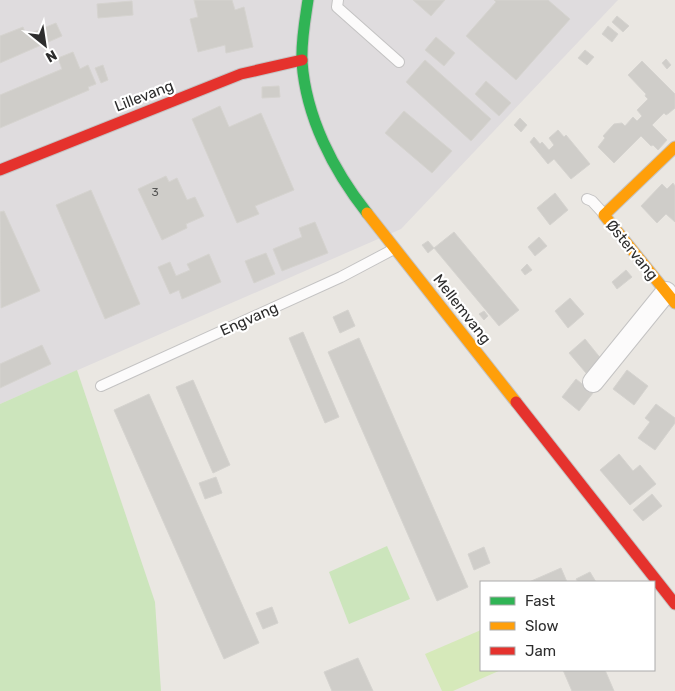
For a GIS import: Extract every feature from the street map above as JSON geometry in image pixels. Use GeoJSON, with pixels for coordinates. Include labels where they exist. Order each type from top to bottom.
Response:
{"type":"FeatureCollection","features":[{"type":"Feature","properties":{"kind":"street","name":"Mellemvang"},"geometry":{"type":"LineString","coordinates":[[308,0],[302,43],[302,60],[310,103],[325,149],[348,189],[675,604]]}},
{"type":"Feature","properties":{"kind":"street","name":"Lillevang"},"geometry":{"type":"LineString","coordinates":[[0,170],[234,77],[271,66],[302,60]]}},
{"type":"Feature","properties":{"kind":"street","name":"Østervang"},"geometry":{"type":"LineString","coordinates":[[593,382],[670,297],[604,215],[675,147]]}},
{"type":"Feature","properties":{"kind":"lane"},"geometry":{"type":"LineString","coordinates":[[338,0],[337,7],[399,62]]}},
{"type":"Feature","properties":{"kind":"lane"},"geometry":{"type":"LineString","coordinates":[[587,199],[592,201],[604,215]]}},
{"type":"Feature","properties":{"kind":"lane","name":"Engvang"},"geometry":{"type":"LineString","coordinates":[[101,386],[341,278],[394,248]]}},
{"type":"Feature","properties":{"kind":"shaded area"},"geometry":{"type":"Polygon","coordinates":[[[0,0],[618,0],[401,229],[0,404],[0,0]]]}},
{"type":"Feature","properties":{"kind":"green space"},"geometry":{"type":"Polygon","coordinates":[[[77,370],[155,602],[161,691],[0,691],[0,404],[77,370]]]}},
{"type":"Feature","properties":{"kind":"green space"},"geometry":{"type":"Polygon","coordinates":[[[387,546],[410,599],[349,624],[329,572],[387,546]]]}},
{"type":"Feature","properties":{"kind":"green space"},"geometry":{"type":"Polygon","coordinates":[[[480,630],[480,671],[499,671],[453,691],[442,691],[425,654],[480,630]]]}},
{"type":"Feature","properties":{"kind":"building"},"geometry":{"type":"Polygon","coordinates":[[[194,0],[232,0],[235,10],[244,7],[253,47],[226,53],[225,45],[198,52],[190,19],[198,17],[194,0]]]}},
{"type":"Feature","properties":{"kind":"building"},"geometry":{"type":"Polygon","coordinates":[[[413,0],[445,0],[431,16],[413,0]]]}},
{"type":"Feature","properties":{"kind":"building"},"geometry":{"type":"Polygon","coordinates":[[[494,0],[548,0],[570,19],[516,80],[466,36],[496,2],[494,0]]]}},
{"type":"Feature","properties":{"kind":"building"},"geometry":{"type":"Polygon","coordinates":[[[132,1],[133,15],[98,18],[97,4],[132,1]]]}},
{"type":"Feature","properties":{"kind":"building"},"geometry":{"type":"Polygon","coordinates":[[[617,16],[629,26],[623,32],[612,22],[617,16]]]}},
{"type":"Feature","properties":{"kind":"building"},"geometry":{"type":"Polygon","coordinates":[[[56,23],[62,36],[0,63],[0,36],[23,27],[26,35],[56,23]]]}},
{"type":"Feature","properties":{"kind":"building"},"geometry":{"type":"Polygon","coordinates":[[[608,26],[618,34],[612,42],[602,34],[608,26]]]}},
{"type":"Feature","properties":{"kind":"building"},"geometry":{"type":"Polygon","coordinates":[[[436,37],[455,53],[444,66],[425,50],[436,37]]]}},
{"type":"Feature","properties":{"kind":"building"},"geometry":{"type":"Polygon","coordinates":[[[585,50],[594,57],[587,65],[578,58],[585,50]]]}},
{"type":"Feature","properties":{"kind":"building"},"geometry":{"type":"Polygon","coordinates":[[[73,52],[80,69],[88,65],[96,84],[88,87],[89,90],[0,128],[0,95],[62,69],[58,58],[73,52]]]}},
{"type":"Feature","properties":{"kind":"building"},"geometry":{"type":"Polygon","coordinates":[[[666,59],[671,65],[667,69],[662,63],[666,59]]]}},
{"type":"Feature","properties":{"kind":"building"},"geometry":{"type":"Polygon","coordinates":[[[425,60],[491,119],[471,141],[406,82],[425,60]]]}},
{"type":"Feature","properties":{"kind":"building"},"geometry":{"type":"Polygon","coordinates":[[[642,61],[675,94],[675,108],[666,115],[664,113],[652,125],[667,140],[658,150],[641,136],[614,163],[598,147],[605,138],[603,136],[614,124],[622,123],[625,126],[633,117],[637,121],[642,116],[637,110],[648,99],[645,96],[646,94],[628,75],[642,61]]]}},
{"type":"Feature","properties":{"kind":"building"},"geometry":{"type":"Polygon","coordinates":[[[103,65],[108,80],[101,83],[95,68],[103,65]]]}},
{"type":"Feature","properties":{"kind":"building"},"geometry":{"type":"Polygon","coordinates":[[[486,81],[511,103],[499,116],[475,94],[486,81]]]}},
{"type":"Feature","properties":{"kind":"building"},"geometry":{"type":"Polygon","coordinates":[[[279,86],[280,97],[262,98],[262,87],[279,86]]]}},
{"type":"Feature","properties":{"kind":"building"},"geometry":{"type":"Polygon","coordinates":[[[220,106],[229,127],[261,113],[294,190],[255,206],[259,214],[237,223],[192,119],[220,106]]]}},
{"type":"Feature","properties":{"kind":"building"},"geometry":{"type":"Polygon","coordinates":[[[404,111],[452,151],[432,173],[385,133],[404,111]]]}},
{"type":"Feature","properties":{"kind":"building"},"geometry":{"type":"Polygon","coordinates":[[[520,118],[527,125],[521,132],[514,125],[520,118]]]}},
{"type":"Feature","properties":{"kind":"building"},"geometry":{"type":"Polygon","coordinates":[[[558,130],[564,137],[566,135],[590,164],[571,179],[554,159],[548,164],[530,142],[534,137],[549,150],[554,145],[549,138],[558,130]]]}},
{"type":"Feature","properties":{"kind":"building"},"geometry":{"type":"Polygon","coordinates":[[[166,176],[169,182],[177,178],[187,200],[195,197],[204,216],[186,224],[187,228],[162,240],[138,189],[166,176]]]}},
{"type":"Feature","properties":{"kind":"building"},"geometry":{"type":"Polygon","coordinates":[[[673,183],[675,186],[675,222],[666,214],[657,223],[641,206],[662,184],[667,189],[673,183]]]}},
{"type":"Feature","properties":{"kind":"building"},"geometry":{"type":"Polygon","coordinates":[[[91,190],[140,304],[105,319],[56,205],[91,190]]]}},
{"type":"Feature","properties":{"kind":"building"},"geometry":{"type":"Polygon","coordinates":[[[555,193],[568,210],[550,225],[537,208],[555,193]]]}},
{"type":"Feature","properties":{"kind":"building"},"geometry":{"type":"Polygon","coordinates":[[[4,211],[40,291],[1,308],[0,212],[4,211]]]}},
{"type":"Feature","properties":{"kind":"building"},"geometry":{"type":"Polygon","coordinates":[[[315,222],[328,253],[282,271],[273,249],[302,237],[299,228],[315,222]]]}},
{"type":"Feature","properties":{"kind":"building"},"geometry":{"type":"Polygon","coordinates":[[[454,232],[519,310],[499,326],[434,248],[454,232]]]}},
{"type":"Feature","properties":{"kind":"building"},"geometry":{"type":"Polygon","coordinates":[[[539,237],[547,246],[535,256],[528,247],[539,237]]]}},
{"type":"Feature","properties":{"kind":"building"},"geometry":{"type":"Polygon","coordinates":[[[428,241],[434,248],[428,253],[422,245],[428,241]]]}},
{"type":"Feature","properties":{"kind":"building"},"geometry":{"type":"Polygon","coordinates":[[[266,253],[275,274],[254,283],[245,261],[266,253]]]}},
{"type":"Feature","properties":{"kind":"building"},"geometry":{"type":"Polygon","coordinates":[[[209,254],[221,282],[182,299],[179,290],[170,294],[158,267],[170,262],[176,276],[190,270],[187,264],[209,254]]]}},
{"type":"Feature","properties":{"kind":"building"},"geometry":{"type":"Polygon","coordinates":[[[527,264],[532,270],[525,275],[521,270],[527,264]]]}},
{"type":"Feature","properties":{"kind":"building"},"geometry":{"type":"Polygon","coordinates":[[[626,270],[632,277],[617,289],[612,282],[626,270]]]}},
{"type":"Feature","properties":{"kind":"building"},"geometry":{"type":"Polygon","coordinates":[[[570,298],[584,314],[568,328],[555,311],[570,298]]]}},
{"type":"Feature","properties":{"kind":"building"},"geometry":{"type":"Polygon","coordinates":[[[348,310],[355,326],[340,333],[333,317],[348,310]]]}},
{"type":"Feature","properties":{"kind":"building"},"geometry":{"type":"Polygon","coordinates":[[[484,311],[488,316],[484,320],[479,314],[484,311]]]}},
{"type":"Feature","properties":{"kind":"building"},"geometry":{"type":"Polygon","coordinates":[[[303,332],[339,417],[325,423],[289,338],[303,332]]]}},
{"type":"Feature","properties":{"kind":"building"},"geometry":{"type":"Polygon","coordinates":[[[359,338],[468,587],[437,601],[328,352],[359,338]]]}},
{"type":"Feature","properties":{"kind":"building"},"geometry":{"type":"Polygon","coordinates":[[[585,339],[602,360],[586,373],[569,353],[585,339]]]}},
{"type":"Feature","properties":{"kind":"building"},"geometry":{"type":"Polygon","coordinates":[[[42,345],[51,364],[0,388],[0,364],[42,345]]]}},
{"type":"Feature","properties":{"kind":"building"},"geometry":{"type":"Polygon","coordinates":[[[627,370],[648,386],[634,405],[613,389],[627,370]]]}},
{"type":"Feature","properties":{"kind":"building"},"geometry":{"type":"Polygon","coordinates":[[[576,379],[593,393],[579,411],[562,397],[576,379]]]}},
{"type":"Feature","properties":{"kind":"building"},"geometry":{"type":"Polygon","coordinates":[[[193,380],[230,465],[213,473],[176,387],[193,380]]]}},
{"type":"Feature","properties":{"kind":"building"},"geometry":{"type":"Polygon","coordinates":[[[149,394],[259,643],[224,659],[114,410],[149,394]]]}},
{"type":"Feature","properties":{"kind":"building"},"geometry":{"type":"Polygon","coordinates":[[[656,404],[675,418],[675,423],[655,450],[638,438],[650,422],[645,418],[656,404]]]}},
{"type":"Feature","properties":{"kind":"building"},"geometry":{"type":"Polygon","coordinates":[[[619,454],[633,471],[640,465],[656,484],[630,505],[600,470],[619,454]]]}},
{"type":"Feature","properties":{"kind":"building"},"geometry":{"type":"Polygon","coordinates":[[[216,477],[222,493],[205,499],[199,483],[216,477]]]}},
{"type":"Feature","properties":{"kind":"building"},"geometry":{"type":"Polygon","coordinates":[[[652,494],[662,506],[643,521],[633,510],[652,494]]]}},
{"type":"Feature","properties":{"kind":"building"},"geometry":{"type":"Polygon","coordinates":[[[484,547],[490,563],[474,570],[468,554],[484,547]]]}},
{"type":"Feature","properties":{"kind":"building"},"geometry":{"type":"Polygon","coordinates":[[[561,568],[567,581],[531,581],[561,568]]]}},
{"type":"Feature","properties":{"kind":"building"},"geometry":{"type":"Polygon","coordinates":[[[590,572],[595,581],[577,581],[576,579],[590,572]]]}},
{"type":"Feature","properties":{"kind":"building"},"geometry":{"type":"Polygon","coordinates":[[[272,607],[278,623],[263,629],[256,613],[272,607]]]}},
{"type":"Feature","properties":{"kind":"building"},"geometry":{"type":"Polygon","coordinates":[[[358,658],[373,691],[332,691],[324,672],[358,658]]]}},
{"type":"Feature","properties":{"kind":"building"},"geometry":{"type":"Polygon","coordinates":[[[563,671],[605,671],[614,691],[572,691],[563,671]]]}},
{"type":"Feature","properties":{"kind":"traffic: fast"},"geometry":{"type":"LineString","coordinates":[[308,0],[302,62],[309,103],[315,123],[333,161],[367,213]]}},
{"type":"Feature","properties":{"kind":"traffic: slow"},"geometry":{"type":"LineString","coordinates":[[675,147],[604,215],[675,303]]}},
{"type":"Feature","properties":{"kind":"traffic: slow"},"geometry":{"type":"LineString","coordinates":[[367,213],[516,402]]}},
{"type":"Feature","properties":{"kind":"traffic: jam"},"geometry":{"type":"LineString","coordinates":[[0,170],[241,74],[302,60]]}},
{"type":"Feature","properties":{"kind":"traffic: jam"},"geometry":{"type":"LineString","coordinates":[[516,402],[675,604]]}}]}
